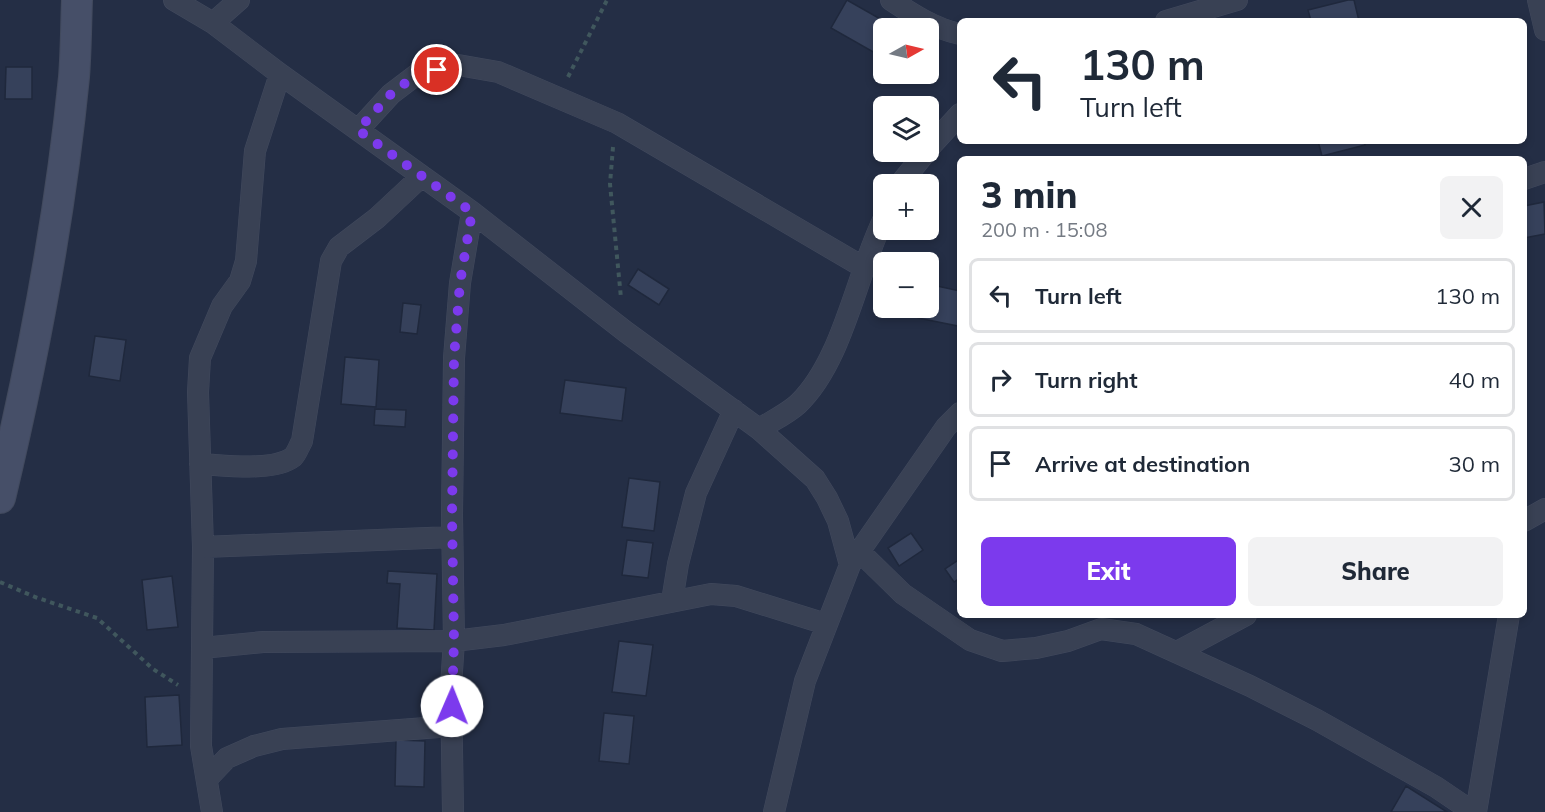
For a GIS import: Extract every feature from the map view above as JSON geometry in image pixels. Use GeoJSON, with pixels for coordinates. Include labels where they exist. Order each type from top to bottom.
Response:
{"type":"FeatureCollection","features":[{"type":"Feature","properties":{"kind":"street"},"geometry":{"type":"LineString","coordinates":[[0,498],[39,323],[46,278],[74,76],[77,0]]}},
{"type":"Feature","properties":{"kind":"street"},"geometry":{"type":"LineString","coordinates":[[174,0],[213,24],[472,212],[627,332],[759,429],[815,479],[827,498],[855,558],[970,640],[1002,651],[1036,648],[1068,641],[1101,629],[1136,634],[1317,720],[1436,787],[1474,812],[1508,618]]}},
{"type":"Feature","properties":{"kind":"street"},"geometry":{"type":"LineString","coordinates":[[213,24],[239,0]]}},
{"type":"Feature","properties":{"kind":"street"},"geometry":{"type":"LineString","coordinates":[[891,0],[918,17],[957,33]]}},
{"type":"Feature","properties":{"kind":"street"},"geometry":{"type":"LineString","coordinates":[[1176,18],[1237,0]]}},
{"type":"Feature","properties":{"kind":"street"},"geometry":{"type":"LineString","coordinates":[[1538,0],[1545,30]]}},
{"type":"Feature","properties":{"kind":"street"},"geometry":{"type":"LineString","coordinates":[[358,130],[391,94],[416,75],[458,65],[498,72],[617,123],[863,267]]}},
{"type":"Feature","properties":{"kind":"street"},"geometry":{"type":"LineString","coordinates":[[212,812],[201,746],[203,547],[198,392],[200,358],[222,306],[240,281],[246,261],[255,151],[280,74]]}},
{"type":"Feature","properties":{"kind":"street"},"geometry":{"type":"LineString","coordinates":[[939,137],[957,117]]}},
{"type":"Feature","properties":{"kind":"street"},"geometry":{"type":"LineString","coordinates":[[908,174],[917,162]]}},
{"type":"Feature","properties":{"kind":"street"},"geometry":{"type":"LineString","coordinates":[[1527,178],[1545,172]]}},
{"type":"Feature","properties":{"kind":"street"},"geometry":{"type":"LineString","coordinates":[[200,464],[267,465],[283,462],[295,456],[302,441],[331,261],[339,247],[377,219],[422,176]]}},
{"type":"Feature","properties":{"kind":"street"},"geometry":{"type":"LineString","coordinates":[[453,812],[454,358],[460,283],[472,212]]}},
{"type":"Feature","properties":{"kind":"street"},"geometry":{"type":"LineString","coordinates":[[759,429],[797,405],[815,384],[830,361],[873,240]]}},
{"type":"Feature","properties":{"kind":"street"},"geometry":{"type":"LineString","coordinates":[[672,601],[678,564],[696,493],[734,410]]}},
{"type":"Feature","properties":{"kind":"street"},"geometry":{"type":"LineString","coordinates":[[774,812],[805,681],[826,624],[855,558],[946,427],[957,416]]}},
{"type":"Feature","properties":{"kind":"street"},"geometry":{"type":"LineString","coordinates":[[1527,519],[1545,509]]}},
{"type":"Feature","properties":{"kind":"street"},"geometry":{"type":"LineString","coordinates":[[203,547],[452,537]]}},
{"type":"Feature","properties":{"kind":"street"},"geometry":{"type":"LineString","coordinates":[[202,648],[263,642],[454,641],[504,634],[711,594],[736,596],[826,624]]}},
{"type":"Feature","properties":{"kind":"street"},"geometry":{"type":"LineString","coordinates":[[1177,652],[1240,618]]}},
{"type":"Feature","properties":{"kind":"street"},"geometry":{"type":"LineString","coordinates":[[207,779],[227,758],[254,746],[282,739],[452,726]]}},
{"type":"Feature","properties":{"kind":"path"},"geometry":{"type":"LineString","coordinates":[[558,98],[607,0]]}},
{"type":"Feature","properties":{"kind":"path"},"geometry":{"type":"LineString","coordinates":[[617,123],[610,184],[621,303],[627,332]]}},
{"type":"Feature","properties":{"kind":"path"},"geometry":{"type":"LineString","coordinates":[[0,582],[35,597],[97,618],[153,669],[201,700]]}},
{"type":"Feature","properties":{"kind":"building"},"geometry":{"type":"Polygon","coordinates":[[[847,0],[879,18],[873,18],[873,52],[831,28],[847,0]]]}},
{"type":"Feature","properties":{"kind":"building"},"geometry":{"type":"Polygon","coordinates":[[[1354,0],[1358,18],[1310,18],[1308,10],[1354,0]]]}},
{"type":"Feature","properties":{"kind":"building"},"geometry":{"type":"Polygon","coordinates":[[[6,67],[32,67],[32,99],[5,99],[6,67]]]}},
{"type":"Feature","properties":{"kind":"building"},"geometry":{"type":"Polygon","coordinates":[[[1319,144],[1365,144],[1365,145],[1322,156],[1319,144]]]}},
{"type":"Feature","properties":{"kind":"building"},"geometry":{"type":"Polygon","coordinates":[[[1544,202],[1545,234],[1527,237],[1527,205],[1544,202]]]}},
{"type":"Feature","properties":{"kind":"building"},"geometry":{"type":"Polygon","coordinates":[[[638,269],[669,289],[659,305],[628,285],[638,269]]]}},
{"type":"Feature","properties":{"kind":"building"},"geometry":{"type":"Polygon","coordinates":[[[939,286],[957,290],[957,326],[918,318],[939,318],[939,286]]]}},
{"type":"Feature","properties":{"kind":"building"},"geometry":{"type":"Polygon","coordinates":[[[403,303],[421,305],[417,334],[400,332],[403,303]]]}},
{"type":"Feature","properties":{"kind":"building"},"geometry":{"type":"Polygon","coordinates":[[[95,336],[126,340],[120,381],[89,376],[95,336]]]}},
{"type":"Feature","properties":{"kind":"building"},"geometry":{"type":"Polygon","coordinates":[[[345,357],[379,360],[376,407],[341,404],[345,357]]]}},
{"type":"Feature","properties":{"kind":"building"},"geometry":{"type":"Polygon","coordinates":[[[565,380],[626,388],[622,421],[560,413],[565,380]]]}},
{"type":"Feature","properties":{"kind":"building"},"geometry":{"type":"Polygon","coordinates":[[[375,409],[406,410],[405,427],[374,425],[375,409]]]}},
{"type":"Feature","properties":{"kind":"building"},"geometry":{"type":"Polygon","coordinates":[[[629,478],[660,482],[654,531],[622,527],[629,478]]]}},
{"type":"Feature","properties":{"kind":"building"},"geometry":{"type":"Polygon","coordinates":[[[911,533],[923,550],[899,566],[888,548],[911,533]]]}},
{"type":"Feature","properties":{"kind":"building"},"geometry":{"type":"Polygon","coordinates":[[[627,540],[653,543],[648,578],[622,575],[627,540]]]}},
{"type":"Feature","properties":{"kind":"building"},"geometry":{"type":"Polygon","coordinates":[[[957,561],[957,580],[954,582],[945,569],[957,561]]]}},
{"type":"Feature","properties":{"kind":"building"},"geometry":{"type":"Polygon","coordinates":[[[388,571],[437,574],[434,630],[397,628],[400,584],[387,583],[388,571]]]}},
{"type":"Feature","properties":{"kind":"building"},"geometry":{"type":"Polygon","coordinates":[[[172,576],[178,627],[147,630],[142,580],[172,576]]]}},
{"type":"Feature","properties":{"kind":"building"},"geometry":{"type":"Polygon","coordinates":[[[619,641],[653,645],[646,696],[612,692],[619,641]]]}},
{"type":"Feature","properties":{"kind":"building"},"geometry":{"type":"Polygon","coordinates":[[[179,695],[182,745],[147,747],[145,697],[179,695]]]}},
{"type":"Feature","properties":{"kind":"building"},"geometry":{"type":"Polygon","coordinates":[[[604,713],[634,716],[629,764],[599,761],[604,713]]]}},
{"type":"Feature","properties":{"kind":"building"},"geometry":{"type":"Polygon","coordinates":[[[396,740],[425,741],[424,787],[395,786],[396,740]]]}},
{"type":"Feature","properties":{"kind":"building"},"geometry":{"type":"Polygon","coordinates":[[[1406,786],[1447,812],[1391,812],[1406,786]]]}},
{"type":"Feature","properties":{"kind":"route"},"geometry":{"type":"LineString","coordinates":[[437,70],[416,75],[391,94],[358,130],[472,212],[460,283],[454,358],[452,706]]}}]}
